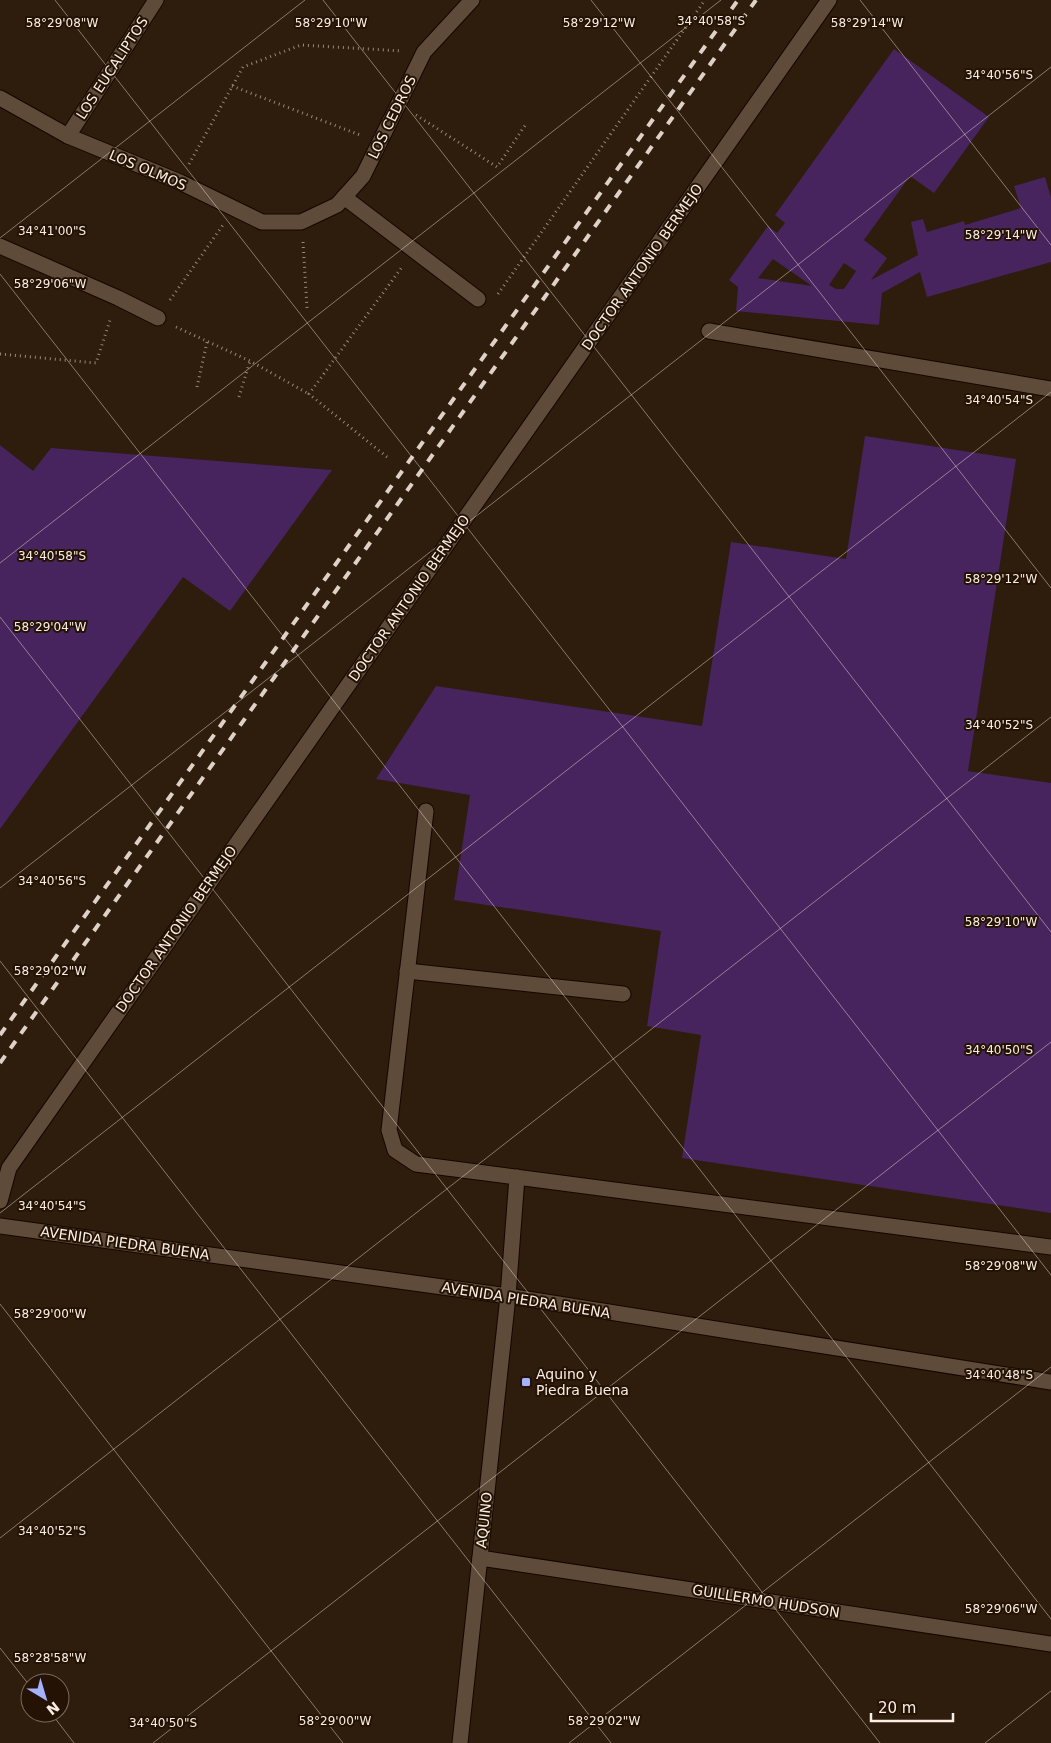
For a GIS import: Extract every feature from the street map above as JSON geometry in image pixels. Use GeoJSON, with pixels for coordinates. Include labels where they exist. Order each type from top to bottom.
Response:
{"type":"FeatureCollection","features":[{"type":"Feature","properties":{"kind":"street","name":"LOS EUCALIPTOS"},"geometry":{"type":"LineString","coordinates":[[68,136],[156,0]]}},
{"type":"Feature","properties":{"kind":"street","name":"LOS CEDROS"},"geometry":{"type":"LineString","coordinates":[[302,222],[337,205],[363,176],[424,52],[472,0]]}},
{"type":"Feature","properties":{"kind":"street","name":"DOCTOR ANTONIO BERMEJO"},"geometry":{"type":"LineString","coordinates":[[0,1201],[9,1168],[829,0]]}},
{"type":"Feature","properties":{"kind":"street","name":"LOS OLMOS"},"geometry":{"type":"LineString","coordinates":[[0,98],[68,136],[180,182],[262,222],[302,222]]}},
{"type":"Feature","properties":{"kind":"street"},"geometry":{"type":"LineString","coordinates":[[344,197],[478,299]]}},
{"type":"Feature","properties":{"kind":"street"},"geometry":{"type":"LineString","coordinates":[[0,246],[118,298],[158,318]]}},
{"type":"Feature","properties":{"kind":"street"},"geometry":{"type":"LineString","coordinates":[[709,331],[1051,390]]}},
{"type":"Feature","properties":{"kind":"street"},"geometry":{"type":"LineString","coordinates":[[426,811],[389,1130],[395,1150],[416,1164],[1051,1247]]}},
{"type":"Feature","properties":{"kind":"street"},"geometry":{"type":"LineString","coordinates":[[407,971],[623,994]]}},
{"type":"Feature","properties":{"kind":"street","name":"AQUINO"},"geometry":{"type":"LineString","coordinates":[[460,1743],[508,1296],[517,1177]]}},
{"type":"Feature","properties":{"kind":"street","name":"AVENIDA PIEDRA BUENA"},"geometry":{"type":"LineString","coordinates":[[0,1226],[508,1296],[1051,1382]]}},
{"type":"Feature","properties":{"kind":"street","name":"GUILLERMO HUDSON"},"geometry":{"type":"LineString","coordinates":[[480,1558],[1051,1644]]}},
{"type":"Feature","properties":{"kind":"path"},"geometry":{"type":"LineString","coordinates":[[478,299],[496,298],[705,0]]}},
{"type":"Feature","properties":{"kind":"path"},"geometry":{"type":"LineString","coordinates":[[180,182],[243,67],[301,45],[424,52]]}},
{"type":"Feature","properties":{"kind":"path"},"geometry":{"type":"LineString","coordinates":[[232,86],[379,143]]}},
{"type":"Feature","properties":{"kind":"path"},"geometry":{"type":"LineString","coordinates":[[398,104],[497,167],[526,124]]}},
{"type":"Feature","properties":{"kind":"path"},"geometry":{"type":"LineString","coordinates":[[235,209],[158,318],[250,361],[309,394],[387,457]]}},
{"type":"Feature","properties":{"kind":"path"},"geometry":{"type":"LineString","coordinates":[[302,222],[307,308]]}},
{"type":"Feature","properties":{"kind":"path"},"geometry":{"type":"LineString","coordinates":[[309,394],[414,250]]}},
{"type":"Feature","properties":{"kind":"path"},"geometry":{"type":"LineString","coordinates":[[0,354],[96,362],[118,298]]}},
{"type":"Feature","properties":{"kind":"path"},"geometry":{"type":"LineString","coordinates":[[197,387],[207,342]]}},
{"type":"Feature","properties":{"kind":"path"},"geometry":{"type":"LineString","coordinates":[[239,397],[250,361]]}},
{"type":"Feature","properties":{"kind":"building"},"geometry":{"type":"Polygon","coordinates":[[[894,49],[989,117],[934,193],[910,176],[864,240],[887,258],[871,280],[918,255],[911,222],[923,219],[927,232],[964,221],[965,225],[1021,208],[1014,186],[1045,177],[1051,198],[1051,262],[927,297],[920,272],[882,293],[879,325],[736,311],[738,287],[729,280],[768,226],[777,233],[785,223],[775,215],[894,49]],[[773,259],[758,278],[812,286],[773,259]],[[844,263],[829,285],[836,289],[844,289],[856,271],[844,263]]]}},
{"type":"Feature","properties":{"kind":"building"},"geometry":{"type":"Polygon","coordinates":[[[865,436],[1016,459],[968,771],[1051,783],[1051,1213],[682,1158],[701,1035],[647,1026],[661,931],[454,900],[470,795],[376,779],[436,686],[702,726],[731,542],[846,559],[865,436]]]}},
{"type":"Feature","properties":{"kind":"building"},"geometry":{"type":"Polygon","coordinates":[[[0,445],[33,471],[51,448],[332,470],[230,611],[183,577],[0,829],[0,445]]]}},
{"type":"Feature","properties":{"kind":"railway"},"geometry":{"type":"LineString","coordinates":[[0,1035],[738,0]]}},
{"type":"Feature","properties":{"kind":"railway"},"geometry":{"type":"LineString","coordinates":[[0,1063],[756,0]]}},
{"type":"Feature","properties":{"kind":"place","name":"Aquino y Piedra Buena"},"geometry":{"type":"Point","coordinates":[526,1382]}}]}
